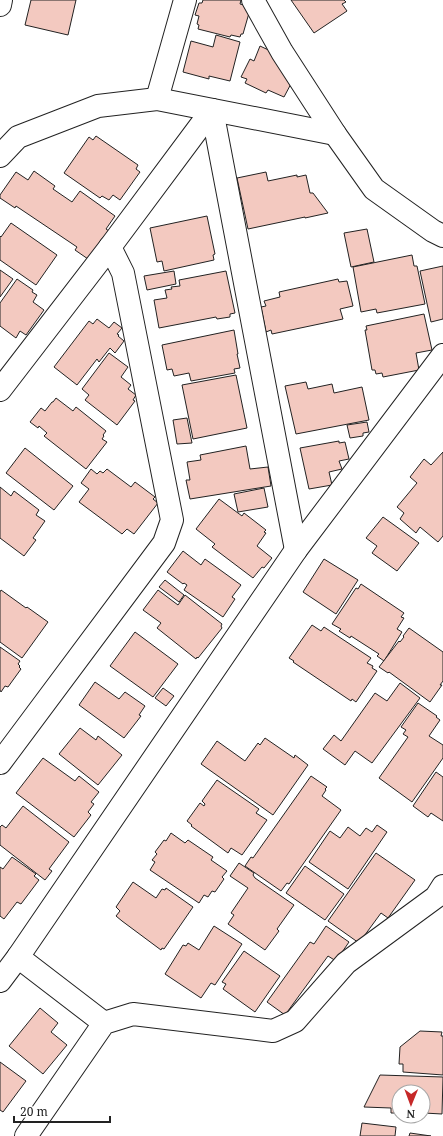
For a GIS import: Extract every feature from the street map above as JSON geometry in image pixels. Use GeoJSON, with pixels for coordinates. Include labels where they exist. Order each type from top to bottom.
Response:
{"type":"FeatureCollection","features":[{"type":"Feature","properties":{"kind":"street"},"geometry":{"type":"LineString","coordinates":[[0,6],[1,0]]}},
{"type":"Feature","properties":{"kind":"street"},"geometry":{"type":"LineString","coordinates":[[157,99],[185,0]]}},
{"type":"Feature","properties":{"kind":"street"},"geometry":{"type":"LineString","coordinates":[[253,0],[282,52],[334,134],[374,189],[433,231],[443,236]]}},
{"type":"Feature","properties":{"kind":"street"},"geometry":{"type":"LineString","coordinates":[[0,156],[9,133],[98,106],[157,99],[334,134]]}},
{"type":"Feature","properties":{"kind":"street"},"geometry":{"type":"LineString","coordinates":[[0,390],[110,247],[212,110]]}},
{"type":"Feature","properties":{"kind":"street"},"geometry":{"type":"LineString","coordinates":[[212,110],[296,550]]}},
{"type":"Feature","properties":{"kind":"street"},"geometry":{"type":"LineString","coordinates":[[0,763],[164,543],[172,520],[123,273],[110,247]]}},
{"type":"Feature","properties":{"kind":"street"},"geometry":{"type":"LineString","coordinates":[[0,980],[18,957],[296,550],[443,355]]}},
{"type":"Feature","properties":{"kind":"street"},"geometry":{"type":"LineString","coordinates":[[26,1136],[104,1023],[133,1014],[273,1031],[295,1021],[346,963],[436,897],[443,886]]}},
{"type":"Feature","properties":{"kind":"street"},"geometry":{"type":"LineString","coordinates":[[18,957],[104,1023]]}},
{"type":"Feature","properties":{"kind":"building"},"geometry":{"type":"Polygon","coordinates":[[[31,0],[76,0],[68,35],[25,25],[31,0]]]}},
{"type":"Feature","properties":{"kind":"building"},"geometry":{"type":"Polygon","coordinates":[[[203,0],[241,0],[240,4],[244,5],[249,13],[243,34],[241,34],[240,37],[231,35],[230,37],[198,29],[199,25],[197,24],[199,16],[195,15],[199,3],[202,3],[203,0]]]}},
{"type":"Feature","properties":{"kind":"building"},"geometry":{"type":"Polygon","coordinates":[[[291,0],[344,0],[346,2],[342,4],[347,11],[314,33],[291,0]]]}},
{"type":"Feature","properties":{"kind":"building"},"geometry":{"type":"Polygon","coordinates":[[[216,35],[240,42],[230,81],[209,76],[209,79],[183,72],[191,41],[213,47],[216,35]]]}},
{"type":"Feature","properties":{"kind":"building"},"geometry":{"type":"Polygon","coordinates":[[[260,46],[277,54],[293,80],[284,97],[268,90],[266,93],[245,83],[247,79],[241,77],[250,59],[254,61],[260,46]]]}},
{"type":"Feature","properties":{"kind":"building"},"geometry":{"type":"Polygon","coordinates":[[[96,136],[138,165],[136,169],[140,172],[120,200],[113,195],[109,200],[102,196],[100,198],[64,173],[89,137],[93,140],[96,136]]]}},
{"type":"Feature","properties":{"kind":"building"},"geometry":{"type":"Polygon","coordinates":[[[34,171],[55,186],[53,189],[72,202],[80,191],[115,216],[106,229],[109,231],[88,259],[75,250],[77,247],[16,206],[15,208],[0,198],[0,195],[16,172],[28,180],[34,171]]]}},
{"type":"Feature","properties":{"kind":"building"},"geometry":{"type":"Polygon","coordinates":[[[266,172],[268,181],[297,175],[297,177],[306,175],[310,193],[313,193],[328,213],[248,229],[237,178],[266,172]]]}},
{"type":"Feature","properties":{"kind":"building"},"geometry":{"type":"Polygon","coordinates":[[[207,216],[215,254],[213,255],[214,260],[164,271],[162,261],[157,262],[150,228],[207,216]]]}},
{"type":"Feature","properties":{"kind":"building"},"geometry":{"type":"Polygon","coordinates":[[[11,223],[57,255],[36,285],[0,260],[0,236],[1,237],[11,223]]]}},
{"type":"Feature","properties":{"kind":"building"},"geometry":{"type":"Polygon","coordinates":[[[367,229],[374,262],[351,267],[344,233],[367,229]]]}},
{"type":"Feature","properties":{"kind":"building"},"geometry":{"type":"Polygon","coordinates":[[[412,255],[414,266],[417,266],[425,304],[377,313],[376,309],[361,312],[353,267],[412,255]]]}},
{"type":"Feature","properties":{"kind":"building"},"geometry":{"type":"Polygon","coordinates":[[[443,266],[443,319],[431,322],[420,271],[443,266]]]}},
{"type":"Feature","properties":{"kind":"building"},"geometry":{"type":"Polygon","coordinates":[[[0,270],[13,279],[0,297],[0,270]]]}},
{"type":"Feature","properties":{"kind":"building"},"geometry":{"type":"Polygon","coordinates":[[[174,271],[176,284],[147,290],[144,276],[174,271]]]}},
{"type":"Feature","properties":{"kind":"building"},"geometry":{"type":"Polygon","coordinates":[[[226,271],[235,313],[230,314],[230,317],[217,319],[216,317],[159,328],[154,300],[167,298],[165,290],[172,289],[171,287],[180,286],[179,280],[226,271]]]}},
{"type":"Feature","properties":{"kind":"building"},"geometry":{"type":"Polygon","coordinates":[[[17,279],[33,290],[32,292],[37,295],[33,302],[44,310],[26,335],[20,331],[16,338],[0,326],[0,303],[17,279]]]}},
{"type":"Feature","properties":{"kind":"building"},"geometry":{"type":"Polygon","coordinates":[[[338,279],[339,282],[347,281],[353,306],[340,309],[343,319],[272,334],[271,330],[266,332],[261,307],[266,306],[264,301],[280,297],[279,292],[338,279]]]}},
{"type":"Feature","properties":{"kind":"building"},"geometry":{"type":"Polygon","coordinates":[[[424,314],[432,350],[416,353],[419,370],[383,377],[382,373],[376,374],[375,370],[372,370],[365,330],[367,330],[366,326],[424,314]]]}},
{"type":"Feature","properties":{"kind":"building"},"geometry":{"type":"Polygon","coordinates":[[[97,319],[109,328],[114,322],[122,328],[117,334],[124,341],[115,353],[110,348],[99,362],[97,359],[77,385],[54,367],[89,321],[93,324],[97,319]]]}},
{"type":"Feature","properties":{"kind":"building"},"geometry":{"type":"Polygon","coordinates":[[[234,330],[240,368],[234,369],[235,373],[191,381],[189,373],[174,376],[172,369],[167,370],[162,345],[234,330]]]}},
{"type":"Feature","properties":{"kind":"building"},"geometry":{"type":"Polygon","coordinates":[[[109,353],[128,367],[121,377],[131,385],[128,389],[136,395],[133,400],[135,401],[117,425],[85,400],[89,395],[82,389],[109,353]]]}},
{"type":"Feature","properties":{"kind":"building"},"geometry":{"type":"Polygon","coordinates":[[[236,375],[247,428],[193,439],[182,385],[236,375]]]}},
{"type":"Feature","properties":{"kind":"building"},"geometry":{"type":"Polygon","coordinates":[[[306,382],[308,389],[332,384],[334,393],[362,387],[369,420],[296,434],[285,386],[306,382]]]}},
{"type":"Feature","properties":{"kind":"building"},"geometry":{"type":"Polygon","coordinates":[[[56,398],[73,411],[76,407],[106,431],[102,439],[107,442],[86,469],[44,436],[47,433],[39,426],[38,428],[30,422],[41,408],[45,411],[56,398]]]}},
{"type":"Feature","properties":{"kind":"building"},"geometry":{"type":"Polygon","coordinates":[[[187,418],[192,443],[177,444],[173,420],[187,418]]]}},
{"type":"Feature","properties":{"kind":"building"},"geometry":{"type":"Polygon","coordinates":[[[367,422],[369,432],[363,433],[363,436],[350,438],[347,425],[367,422]]]}},
{"type":"Feature","properties":{"kind":"building"},"geometry":{"type":"Polygon","coordinates":[[[339,441],[339,443],[345,442],[349,459],[339,461],[342,469],[329,472],[332,485],[309,489],[300,448],[339,441]]]}},
{"type":"Feature","properties":{"kind":"building"},"geometry":{"type":"Polygon","coordinates":[[[246,446],[250,469],[268,467],[271,486],[190,499],[186,480],[190,480],[187,462],[201,460],[200,455],[246,446]]]}},
{"type":"Feature","properties":{"kind":"building"},"geometry":{"type":"Polygon","coordinates":[[[25,448],[73,486],[54,510],[6,473],[25,448]]]}},
{"type":"Feature","properties":{"kind":"building"},"geometry":{"type":"Polygon","coordinates":[[[443,452],[443,536],[438,542],[420,527],[416,533],[400,519],[404,513],[397,507],[417,483],[410,477],[424,459],[431,465],[443,452]]]}},
{"type":"Feature","properties":{"kind":"building"},"geometry":{"type":"Polygon","coordinates":[[[91,469],[97,474],[100,471],[103,473],[107,469],[131,487],[135,482],[155,497],[153,499],[158,503],[134,534],[127,529],[122,534],[79,502],[89,489],[81,483],[91,469]]]}},
{"type":"Feature","properties":{"kind":"building"},"geometry":{"type":"Polygon","coordinates":[[[0,487],[11,496],[14,491],[39,510],[36,515],[45,521],[33,538],[36,540],[24,556],[0,538],[0,487]]]}},
{"type":"Feature","properties":{"kind":"building"},"geometry":{"type":"Polygon","coordinates":[[[264,488],[268,507],[238,512],[234,494],[264,488]]]}},
{"type":"Feature","properties":{"kind":"building"},"geometry":{"type":"Polygon","coordinates":[[[219,499],[242,516],[244,513],[266,530],[264,532],[266,533],[257,546],[272,558],[253,578],[212,547],[215,544],[196,529],[219,499]]]}},
{"type":"Feature","properties":{"kind":"building"},"geometry":{"type":"Polygon","coordinates":[[[383,517],[419,543],[397,571],[372,553],[377,546],[366,538],[383,517]]]}},
{"type":"Feature","properties":{"kind":"building"},"geometry":{"type":"Polygon","coordinates":[[[183,551],[201,565],[205,559],[241,585],[232,597],[235,599],[223,617],[184,590],[187,585],[184,583],[183,584],[167,572],[183,551]]]}},
{"type":"Feature","properties":{"kind":"building"},"geometry":{"type":"Polygon","coordinates":[[[324,559],[358,580],[336,614],[303,592],[324,559]]]}},
{"type":"Feature","properties":{"kind":"building"},"geometry":{"type":"Polygon","coordinates":[[[165,580],[184,595],[179,602],[159,587],[165,580]]]}},
{"type":"Feature","properties":{"kind":"building"},"geometry":{"type":"Polygon","coordinates":[[[361,584],[404,613],[401,617],[404,618],[397,629],[402,632],[384,661],[377,656],[379,654],[351,636],[350,638],[339,631],[341,629],[332,624],[356,588],[358,589],[361,584]]]}},
{"type":"Feature","properties":{"kind":"building"},"geometry":{"type":"Polygon","coordinates":[[[1,590],[48,622],[22,658],[0,642],[1,590]]]}},
{"type":"Feature","properties":{"kind":"building"},"geometry":{"type":"Polygon","coordinates":[[[158,590],[178,605],[185,595],[222,624],[222,628],[198,658],[197,657],[196,659],[157,628],[161,623],[143,610],[158,590]]]}},
{"type":"Feature","properties":{"kind":"building"},"geometry":{"type":"Polygon","coordinates":[[[312,625],[321,631],[324,627],[371,658],[367,663],[373,666],[372,668],[377,671],[356,702],[352,699],[351,701],[289,658],[312,625]]]}},
{"type":"Feature","properties":{"kind":"building"},"geometry":{"type":"Polygon","coordinates":[[[409,628],[443,652],[443,681],[440,685],[442,685],[430,702],[389,672],[388,673],[379,667],[399,641],[400,642],[404,637],[403,636],[409,628]]]}},
{"type":"Feature","properties":{"kind":"building"},"geometry":{"type":"Polygon","coordinates":[[[135,632],[178,664],[153,697],[110,666],[135,632]]]}},
{"type":"Feature","properties":{"kind":"building"},"geometry":{"type":"Polygon","coordinates":[[[0,647],[20,661],[18,664],[21,669],[8,687],[5,686],[1,692],[0,690],[0,647]]]}},
{"type":"Feature","properties":{"kind":"building"},"geometry":{"type":"Polygon","coordinates":[[[95,682],[119,699],[125,692],[145,706],[139,715],[141,716],[124,738],[79,705],[95,682]]]}},
{"type":"Feature","properties":{"kind":"building"},"geometry":{"type":"Polygon","coordinates":[[[400,683],[420,698],[372,763],[355,751],[345,765],[323,749],[334,735],[341,741],[375,693],[387,701],[400,683]]]}},
{"type":"Feature","properties":{"kind":"building"},"geometry":{"type":"Polygon","coordinates":[[[163,688],[174,696],[166,706],[155,698],[163,688]]]}},
{"type":"Feature","properties":{"kind":"building"},"geometry":{"type":"Polygon","coordinates":[[[418,703],[437,716],[436,717],[440,720],[429,736],[443,745],[443,758],[412,802],[379,778],[408,737],[403,734],[406,730],[401,727],[418,703]]]}},
{"type":"Feature","properties":{"kind":"building"},"geometry":{"type":"Polygon","coordinates":[[[80,728],[96,740],[98,736],[122,755],[98,785],[59,754],[80,728]]]}},
{"type":"Feature","properties":{"kind":"building"},"geometry":{"type":"Polygon","coordinates":[[[265,738],[294,758],[295,755],[308,765],[273,815],[201,764],[217,741],[245,761],[258,743],[260,745],[265,738]]]}},
{"type":"Feature","properties":{"kind":"building"},"geometry":{"type":"Polygon","coordinates":[[[43,758],[75,781],[79,776],[99,792],[91,802],[94,804],[88,812],[91,815],[74,837],[16,793],[43,758]]]}},
{"type":"Feature","properties":{"kind":"building"},"geometry":{"type":"Polygon","coordinates":[[[436,772],[443,777],[443,821],[431,813],[428,817],[413,806],[436,772]]]}},
{"type":"Feature","properties":{"kind":"building"},"geometry":{"type":"Polygon","coordinates":[[[311,776],[327,787],[322,796],[341,810],[289,884],[287,883],[281,891],[245,866],[251,857],[253,858],[311,776]]]}},
{"type":"Feature","properties":{"kind":"building"},"geometry":{"type":"Polygon","coordinates":[[[217,780],[259,809],[256,813],[267,820],[242,855],[231,848],[228,853],[191,826],[192,825],[187,821],[200,803],[204,806],[205,804],[202,801],[217,780]]]}},
{"type":"Feature","properties":{"kind":"building"},"geometry":{"type":"Polygon","coordinates":[[[23,806],[69,842],[49,869],[52,871],[45,880],[0,845],[0,827],[2,825],[6,828],[23,806]]]}},
{"type":"Feature","properties":{"kind":"building"},"geometry":{"type":"Polygon","coordinates":[[[377,825],[387,832],[348,889],[309,862],[330,831],[340,838],[348,827],[360,836],[366,828],[372,832],[377,825]]]}},
{"type":"Feature","properties":{"kind":"building"},"geometry":{"type":"Polygon","coordinates":[[[171,833],[185,843],[188,840],[213,857],[211,860],[227,871],[222,877],[224,879],[215,892],[212,891],[208,897],[204,895],[199,903],[150,870],[155,862],[152,860],[157,854],[155,852],[164,840],[166,841],[171,833]]]}},
{"type":"Feature","properties":{"kind":"building"},"geometry":{"type":"Polygon","coordinates":[[[376,853],[415,880],[388,918],[381,913],[359,943],[328,921],[376,853]]]}},
{"type":"Feature","properties":{"kind":"building"},"geometry":{"type":"Polygon","coordinates":[[[12,857],[36,874],[34,876],[39,880],[21,904],[17,902],[4,919],[0,916],[0,867],[3,869],[12,857]]]}},
{"type":"Feature","properties":{"kind":"building"},"geometry":{"type":"Polygon","coordinates":[[[239,863],[254,873],[253,875],[255,878],[294,905],[277,929],[279,931],[265,950],[228,924],[234,915],[231,913],[248,888],[230,876],[239,863]]]}},
{"type":"Feature","properties":{"kind":"building"},"geometry":{"type":"Polygon","coordinates":[[[305,866],[344,894],[325,920],[286,893],[305,866]]]}},
{"type":"Feature","properties":{"kind":"building"},"geometry":{"type":"Polygon","coordinates":[[[133,882],[156,898],[162,889],[165,890],[166,888],[193,907],[164,949],[162,948],[161,950],[116,916],[120,911],[116,907],[133,882]]]}},
{"type":"Feature","properties":{"kind":"building"},"geometry":{"type":"Polygon","coordinates":[[[214,926],[242,944],[215,985],[211,983],[201,998],[165,974],[183,945],[186,946],[188,943],[199,950],[214,926]]]}},
{"type":"Feature","properties":{"kind":"building"},"geometry":{"type":"Polygon","coordinates":[[[326,926],[349,942],[336,961],[328,956],[285,1015],[267,1002],[310,942],[314,944],[326,926]]]}},
{"type":"Feature","properties":{"kind":"building"},"geometry":{"type":"Polygon","coordinates":[[[244,951],[280,976],[255,1012],[223,989],[226,984],[222,982],[244,951]]]}},
{"type":"Feature","properties":{"kind":"building"},"geometry":{"type":"Polygon","coordinates":[[[40,1008],[58,1023],[51,1032],[67,1045],[43,1074],[9,1046],[40,1008]]]}},
{"type":"Feature","properties":{"kind":"building"},"geometry":{"type":"Polygon","coordinates":[[[420,1031],[442,1032],[443,1075],[403,1072],[403,1064],[399,1064],[400,1047],[420,1031]]]}},
{"type":"Feature","properties":{"kind":"building"},"geometry":{"type":"Polygon","coordinates":[[[0,1062],[26,1081],[3,1112],[0,1110],[0,1062]]]}},
{"type":"Feature","properties":{"kind":"building"},"geometry":{"type":"Polygon","coordinates":[[[380,1075],[443,1077],[442,1114],[431,1113],[431,1084],[391,1084],[391,1108],[364,1107],[380,1075]]]}},
{"type":"Feature","properties":{"kind":"building"},"geometry":{"type":"Polygon","coordinates":[[[362,1123],[396,1127],[395,1136],[360,1136],[362,1123]]]}},
{"type":"Feature","properties":{"kind":"building"},"geometry":{"type":"Polygon","coordinates":[[[410,1133],[431,1136],[409,1136],[410,1133]]]}}]}
